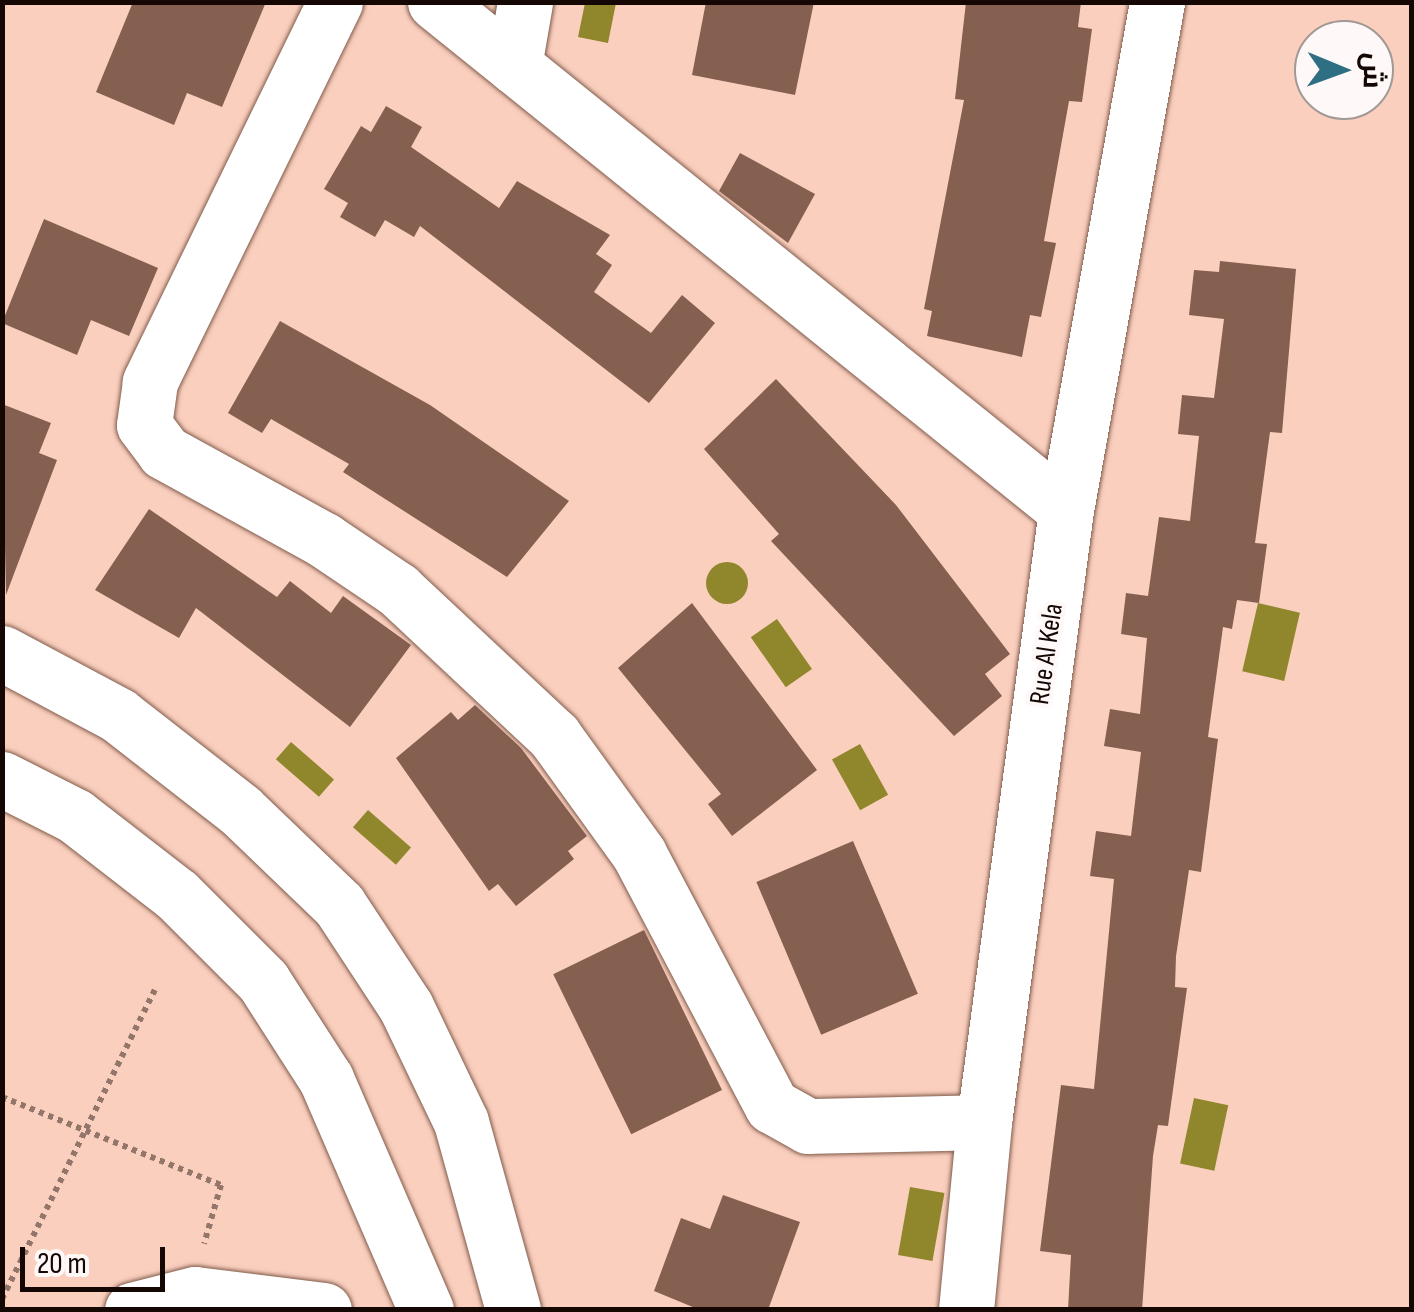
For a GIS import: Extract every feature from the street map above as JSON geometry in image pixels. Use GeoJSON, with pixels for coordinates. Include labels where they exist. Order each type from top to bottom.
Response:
{"type":"FeatureCollection","features":[{"type":"Feature","properties":{"kind":"street"},"geometry":{"type":"LineString","coordinates":[[335,2],[150,382],[144,425],[164,452],[324,540],[398,590],[554,736],[640,854],[772,1106],[808,1126],[984,1122]]}},
{"type":"Feature","properties":{"kind":"street"},"geometry":{"type":"LineString","coordinates":[[435,2],[1066,510]]}},
{"type":"Feature","properties":{"kind":"street"},"geometry":{"type":"LineString","coordinates":[[514,66],[525,2]]}},
{"type":"Feature","properties":{"kind":"street","name":"Rue Al Kela"},"geometry":{"type":"LineString","coordinates":[[966,1310],[984,1122],[1066,510],[1157,2]]}},
{"type":"Feature","properties":{"kind":"street"},"geometry":{"type":"LineString","coordinates":[[2,654],[118,715],[240,810],[339,905],[406,1007],[461,1122],[514,1310]]}},
{"type":"Feature","properties":{"kind":"street"},"geometry":{"type":"LineString","coordinates":[[2,780],[104,839],[176,895],[263,981],[326,1079],[426,1310]]}},
{"type":"Feature","properties":{"kind":"street"},"geometry":{"type":"LineString","coordinates":[[132,1310],[195,1294],[324,1310]]}},
{"type":"Feature","properties":{"kind":"path"},"geometry":{"type":"LineString","coordinates":[[2,1299],[81,1129],[155,990]]}},
{"type":"Feature","properties":{"kind":"path"},"geometry":{"type":"LineString","coordinates":[[2,1097],[221,1185]]}},
{"type":"Feature","properties":{"kind":"shaded area"},"geometry":{"type":"Polygon","coordinates":[[[585,3],[616,3],[608,43],[578,37],[585,3]]]}},
{"type":"Feature","properties":{"kind":"shaded area"},"geometry":{"type":"Polygon","coordinates":[[[727,562],[742,568],[748,583],[742,598],[727,604],[712,598],[706,583],[712,568],[727,562]]]}},
{"type":"Feature","properties":{"kind":"shaded area"},"geometry":{"type":"Polygon","coordinates":[[[1258,603],[1300,613],[1284,681],[1242,671],[1258,603]]]}},
{"type":"Feature","properties":{"kind":"shaded area"},"geometry":{"type":"Polygon","coordinates":[[[777,619],[812,669],[786,687],[751,637],[777,619]]]}},
{"type":"Feature","properties":{"kind":"shaded area"},"geometry":{"type":"Polygon","coordinates":[[[291,742],[334,779],[319,797],[276,759],[291,742]]]}},
{"type":"Feature","properties":{"kind":"shaded area"},"geometry":{"type":"Polygon","coordinates":[[[860,744],[888,795],[860,810],[832,760],[860,744]]]}},
{"type":"Feature","properties":{"kind":"shaded area"},"geometry":{"type":"Polygon","coordinates":[[[368,810],[411,847],[396,865],[353,827],[368,810]]]}},
{"type":"Feature","properties":{"kind":"shaded area"},"geometry":{"type":"Polygon","coordinates":[[[1194,1098],[1228,1105],[1214,1171],[1180,1164],[1194,1098]]]}},
{"type":"Feature","properties":{"kind":"shaded area"},"geometry":{"type":"Polygon","coordinates":[[[910,1187],[944,1193],[932,1261],[898,1255],[910,1187]]]}},
{"type":"Feature","properties":{"kind":"building"},"geometry":{"type":"Polygon","coordinates":[[[133,2],[266,2],[222,107],[187,93],[174,125],[96,92],[133,2]]]}},
{"type":"Feature","properties":{"kind":"building"},"geometry":{"type":"Polygon","coordinates":[[[706,2],[814,2],[795,95],[692,75],[706,2]]]}},
{"type":"Feature","properties":{"kind":"building"},"geometry":{"type":"Polygon","coordinates":[[[966,2],[1081,2],[1078,27],[1092,29],[1082,102],[1069,101],[1044,241],[1056,243],[1041,317],[1030,315],[1022,357],[927,336],[932,311],[924,309],[964,100],[955,99],[966,2]]]}},
{"type":"Feature","properties":{"kind":"building"},"geometry":{"type":"Polygon","coordinates":[[[386,106],[422,127],[411,147],[499,208],[517,181],[610,235],[596,254],[612,265],[594,292],[651,333],[682,295],[715,323],[649,403],[420,226],[414,237],[385,220],[375,237],[340,217],[348,203],[324,189],[361,126],[371,132],[386,106]]]}},
{"type":"Feature","properties":{"kind":"building"},"geometry":{"type":"Polygon","coordinates":[[[740,153],[815,194],[788,243],[719,191],[740,153]]]}},
{"type":"Feature","properties":{"kind":"building"},"geometry":{"type":"Polygon","coordinates":[[[44,219],[158,268],[129,336],[91,320],[77,355],[2,323],[44,219]]]}},
{"type":"Feature","properties":{"kind":"building"},"geometry":{"type":"Polygon","coordinates":[[[1220,261],[1296,269],[1282,433],[1270,432],[1255,543],[1267,544],[1259,603],[1237,600],[1232,629],[1223,627],[1208,737],[1218,739],[1201,872],[1189,870],[1176,956],[1175,987],[1187,988],[1168,1126],[1158,1125],[1153,1156],[1142,1310],[1068,1310],[1071,1255],[1040,1251],[1061,1085],[1094,1089],[1114,879],[1090,876],[1096,831],[1131,836],[1141,752],[1104,746],[1110,709],[1140,714],[1147,638],[1121,634],[1126,593],[1148,596],[1159,517],[1190,521],[1199,436],[1178,434],[1182,395],[1214,398],[1224,319],[1189,315],[1194,270],[1219,272],[1220,261]]]}},
{"type":"Feature","properties":{"kind":"building"},"geometry":{"type":"Polygon","coordinates":[[[280,321],[430,405],[569,501],[507,577],[343,472],[349,464],[271,419],[262,433],[228,413],[280,321]]]}},
{"type":"Feature","properties":{"kind":"building"},"geometry":{"type":"Polygon","coordinates":[[[776,379],[896,505],[1010,654],[985,674],[1002,696],[954,736],[771,541],[779,534],[704,449],[776,379]]]}},
{"type":"Feature","properties":{"kind":"building"},"geometry":{"type":"Polygon","coordinates":[[[2,404],[51,423],[39,453],[57,460],[6,595],[2,404]]]}},
{"type":"Feature","properties":{"kind":"building"},"geometry":{"type":"Polygon","coordinates":[[[149,509],[277,597],[290,581],[331,613],[343,596],[411,645],[350,727],[196,608],[179,638],[95,590],[149,509]]]}},
{"type":"Feature","properties":{"kind":"building"},"geometry":{"type":"Polygon","coordinates":[[[692,603],[817,770],[732,836],[708,804],[721,794],[618,668],[692,603]]]}},
{"type":"Feature","properties":{"kind":"building"},"geometry":{"type":"Polygon","coordinates":[[[475,705],[521,748],[587,836],[568,851],[574,859],[516,906],[498,884],[489,891],[396,758],[451,712],[458,720],[475,705]]]}},
{"type":"Feature","properties":{"kind":"building"},"geometry":{"type":"Polygon","coordinates":[[[853,841],[918,994],[821,1035],[756,882],[853,841]]]}},
{"type":"Feature","properties":{"kind":"building"},"geometry":{"type":"Polygon","coordinates":[[[644,930],[722,1090],[631,1134],[553,974],[644,930]]]}},
{"type":"Feature","properties":{"kind":"building"},"geometry":{"type":"Polygon","coordinates":[[[723,1195],[800,1222],[768,1310],[700,1310],[654,1291],[681,1218],[710,1229],[723,1195]]]}}]}
